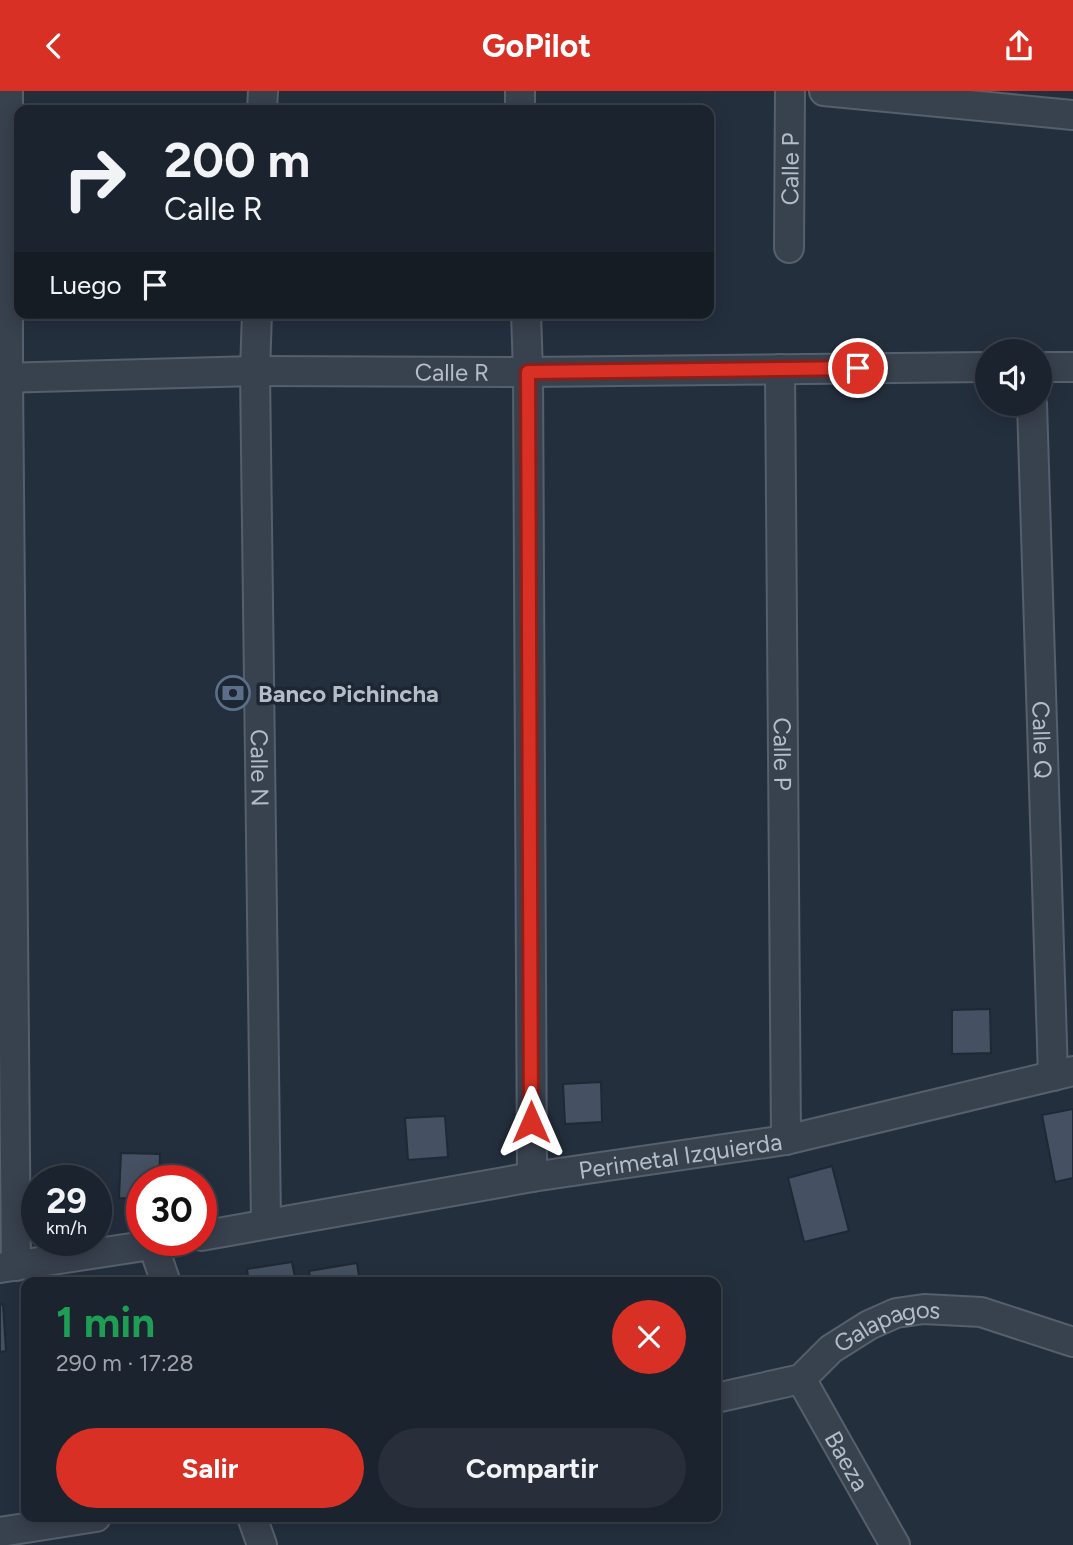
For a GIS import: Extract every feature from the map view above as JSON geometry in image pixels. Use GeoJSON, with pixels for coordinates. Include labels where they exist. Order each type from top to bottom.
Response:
{"type":"FeatureCollection","features":[{"type":"Feature","properties":{"kind":"street"},"geometry":{"type":"LineString","coordinates":[[8,91],[4,378],[8,1267],[126,1249]]}},
{"type":"Feature","properties":{"kind":"street","name":"Calle P"},"geometry":{"type":"LineString","coordinates":[[789,248],[790,91]]}},
{"type":"Feature","properties":{"kind":"street"},"geometry":{"type":"LineString","coordinates":[[824,91],[1073,115]]}},
{"type":"Feature","properties":{"kind":"street","name":"Calle N"},"geometry":{"type":"LineString","coordinates":[[257,319],[255,371],[266,1224]]}},
{"type":"Feature","properties":{"kind":"street"},"geometry":{"type":"LineString","coordinates":[[526,319],[532,1177]]}},
{"type":"Feature","properties":{"kind":"street","name":"Calle R"},"geometry":{"type":"LineString","coordinates":[[4,378],[255,371],[528,372],[975,367]]}},
{"type":"Feature","properties":{"kind":"street"},"geometry":{"type":"LineString","coordinates":[[1052,367],[1073,367]]}},
{"type":"Feature","properties":{"kind":"street","name":"Calle P"},"geometry":{"type":"LineString","coordinates":[[780,369],[786,1140]]}},
{"type":"Feature","properties":{"kind":"street","name":"Calle Q"},"geometry":{"type":"LineString","coordinates":[[1033,416],[1063,1073]]}},
{"type":"Feature","properties":{"kind":"street","name":"Perimetal Izquierda"},"geometry":{"type":"LineString","coordinates":[[217,1233],[532,1177],[786,1140],[1063,1073]]}},
{"type":"Feature","properties":{"kind":"street"},"geometry":{"type":"LineString","coordinates":[[165,1256],[166,1277]]}},
{"type":"Feature","properties":{"kind":"street","name":"Galapagos"},"geometry":{"type":"LineString","coordinates":[[801,1379],[831,1349],[869,1325],[896,1313],[923,1310],[981,1312],[1073,1342]]}},
{"type":"Feature","properties":{"kind":"street"},"geometry":{"type":"LineString","coordinates":[[721,1397],[801,1379]]}},
{"type":"Feature","properties":{"kind":"street","name":"Baeza"},"geometry":{"type":"LineString","coordinates":[[801,1379],[895,1545]]}},
{"type":"Feature","properties":{"kind":"street"},"geometry":{"type":"LineString","coordinates":[[0,1532],[64,1522]]}},
{"type":"Feature","properties":{"kind":"street"},"geometry":{"type":"LineString","coordinates":[[254,1522],[262,1545]]}},
{"type":"Feature","properties":{"kind":"building"},"geometry":{"type":"Polygon","coordinates":[[[990,1009],[991,1053],[952,1054],[952,1010],[990,1009]]]}},
{"type":"Feature","properties":{"kind":"building"},"geometry":{"type":"Polygon","coordinates":[[[601,1082],[602,1122],[565,1124],[563,1084],[601,1082]]]}},
{"type":"Feature","properties":{"kind":"building"},"geometry":{"type":"Polygon","coordinates":[[[1073,1109],[1073,1178],[1055,1182],[1042,1115],[1073,1109]]]}},
{"type":"Feature","properties":{"kind":"building"},"geometry":{"type":"Polygon","coordinates":[[[445,1116],[448,1157],[408,1160],[405,1118],[445,1116]]]}},
{"type":"Feature","properties":{"kind":"building"},"geometry":{"type":"Polygon","coordinates":[[[121,1153],[160,1154],[160,1165],[126,1165],[126,1198],[119,1198],[121,1153]]]}},
{"type":"Feature","properties":{"kind":"building"},"geometry":{"type":"Polygon","coordinates":[[[832,1166],[849,1231],[804,1242],[788,1178],[832,1166]]]}},
{"type":"Feature","properties":{"kind":"building"},"geometry":{"type":"Polygon","coordinates":[[[292,1262],[295,1277],[248,1277],[247,1269],[292,1262]]]}},
{"type":"Feature","properties":{"kind":"building"},"geometry":{"type":"Polygon","coordinates":[[[357,1263],[359,1277],[310,1277],[309,1271],[357,1263]]]}},
{"type":"Feature","properties":{"kind":"building"},"geometry":{"type":"Polygon","coordinates":[[[3,1304],[6,1351],[0,1352],[0,1305],[3,1304]]]}},
{"type":"Feature","properties":{"kind":"place","name":"Banco Pichincha"},"geometry":{"type":"Point","coordinates":[233,693]}},
{"type":"Feature","properties":{"kind":"route"},"geometry":{"type":"LineString","coordinates":[[531,1122],[528,372],[858,368]]}}]}
